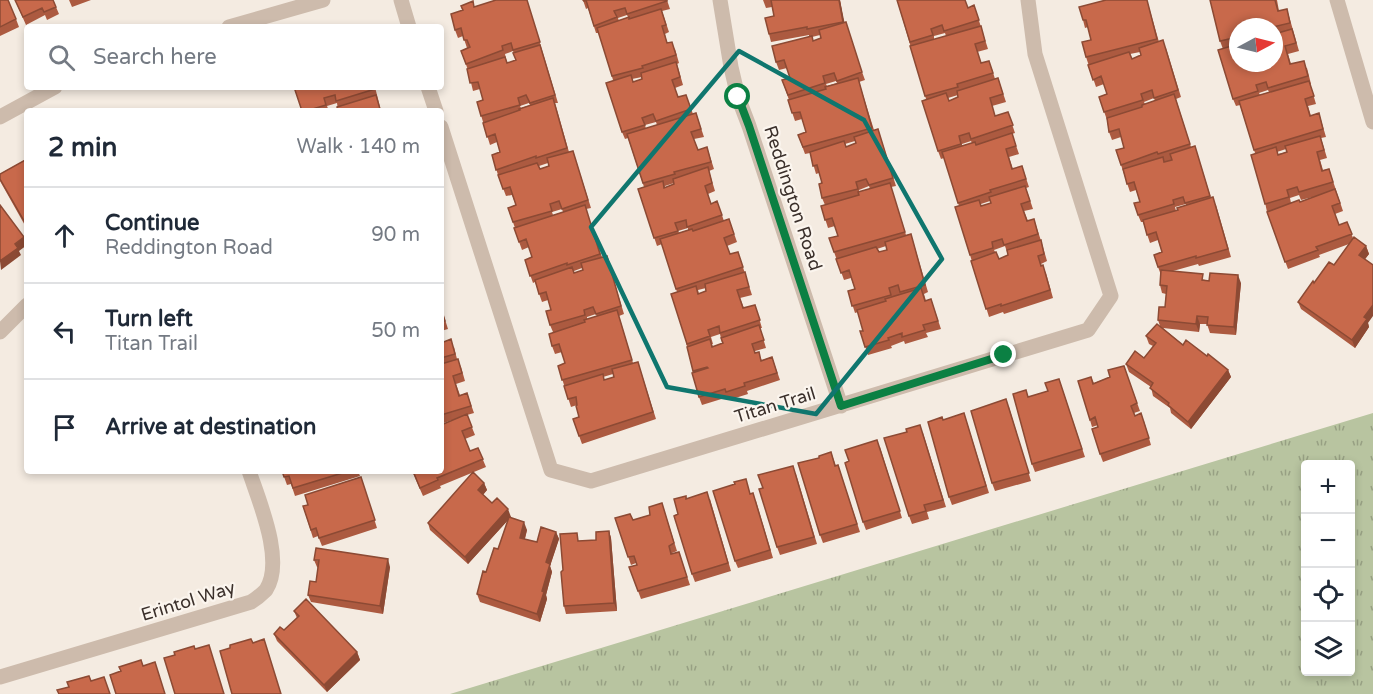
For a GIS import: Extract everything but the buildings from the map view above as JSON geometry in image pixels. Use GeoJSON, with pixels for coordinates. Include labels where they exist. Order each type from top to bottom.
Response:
{"type":"FeatureCollection","features":[{"type":"Feature","properties":{"kind":"street"},"geometry":{"type":"LineString","coordinates":[[239,24],[323,0]]}},
{"type":"Feature","properties":{"kind":"street"},"geometry":{"type":"LineString","coordinates":[[400,0],[408,24]]}},
{"type":"Feature","properties":{"kind":"street","name":"Reddington Road"},"geometry":{"type":"LineString","coordinates":[[720,0],[738,97],[841,406]]}},
{"type":"Feature","properties":{"kind":"street","name":"Titan Trail"},"geometry":{"type":"LineString","coordinates":[[444,136],[551,470],[591,481],[1088,330],[1111,296],[1035,54],[1028,0]]}},
{"type":"Feature","properties":{"kind":"street"},"geometry":{"type":"LineString","coordinates":[[1337,0],[1373,122]]}},
{"type":"Feature","properties":{"kind":"street"},"geometry":{"type":"LineString","coordinates":[[0,117],[50,90]]}},
{"type":"Feature","properties":{"kind":"street"},"geometry":{"type":"LineString","coordinates":[[429,90],[435,108]]}},
{"type":"Feature","properties":{"kind":"street"},"geometry":{"type":"LineString","coordinates":[[0,332],[24,308]]}},
{"type":"Feature","properties":{"kind":"street","name":"Erintol Way"},"geometry":{"type":"LineString","coordinates":[[0,677],[251,602],[266,590],[271,575],[273,556],[271,540],[250,474]]}},
{"type":"Feature","properties":{"kind":"highlighted area"},"geometry":{"type":"Polygon","coordinates":[[[739,51],[864,120],[942,259],[816,414],[667,387],[591,227],[739,51]]]}},
{"type":"Feature","properties":{"kind":"green space"},"geometry":{"type":"Polygon","coordinates":[[[1373,413],[1373,694],[450,694],[1373,413]]]}},
{"type":"Feature","properties":{"kind":"route"},"geometry":{"type":"LineString","coordinates":[[738,97],[841,406],[1004,355]]}}]}
